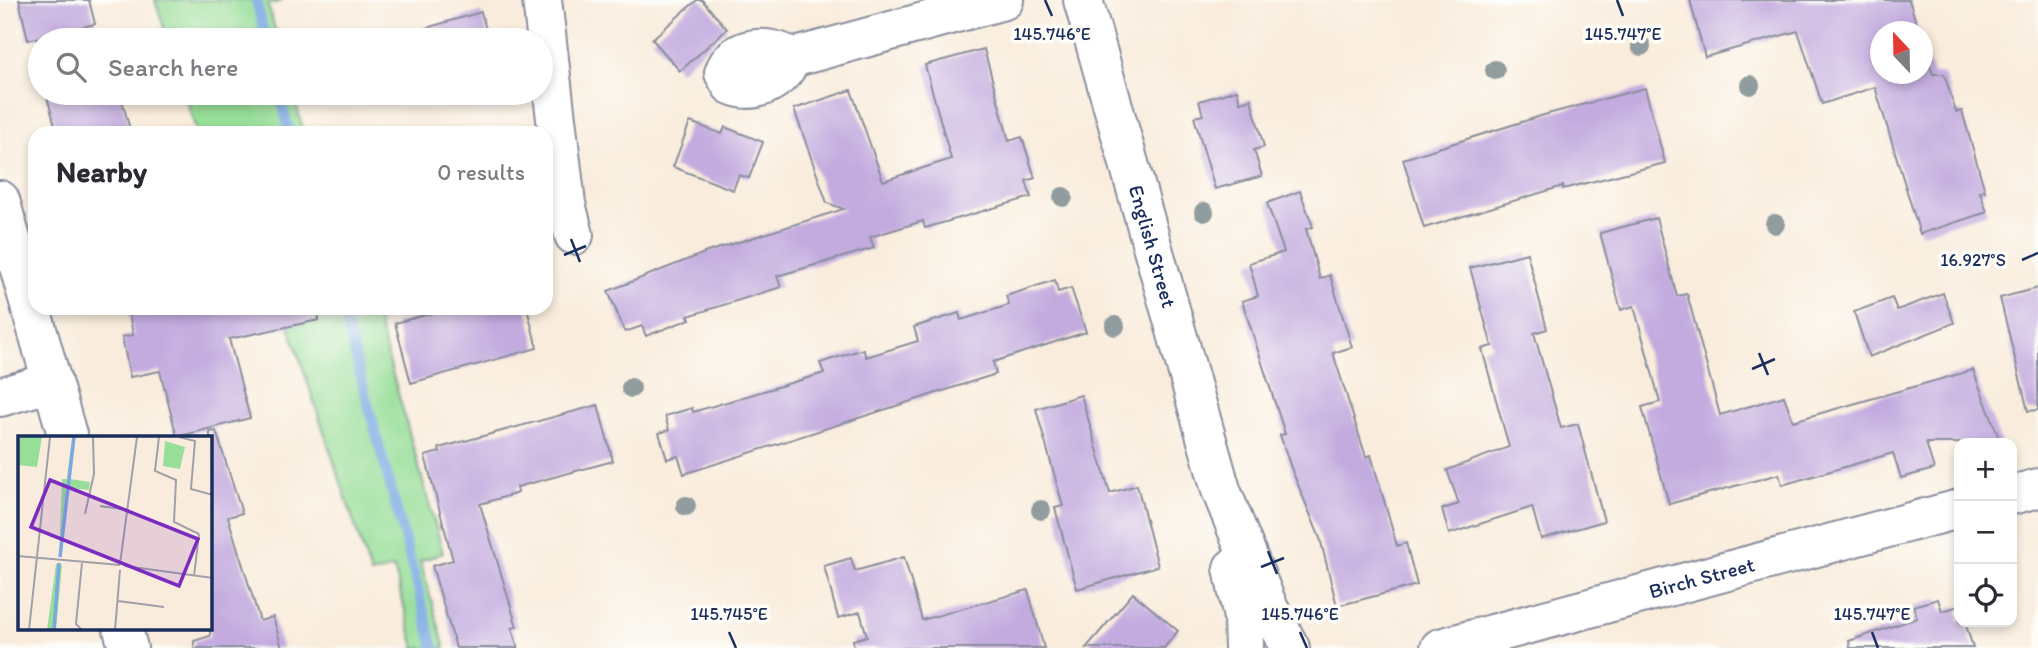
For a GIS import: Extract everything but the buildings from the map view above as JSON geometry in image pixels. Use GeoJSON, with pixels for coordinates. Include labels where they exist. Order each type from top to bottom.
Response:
{"type":"FeatureCollection","features":[{"type":"Feature","properties":{"kind":"street"},"geometry":{"type":"LineString","coordinates":[[542,0],[545,28]]}},
{"type":"Feature","properties":{"kind":"street"},"geometry":{"type":"LineString","coordinates":[[792,58],[1004,0]]}},
{"type":"Feature","properties":{"kind":"street","name":"English Street"},"geometry":{"type":"LineString","coordinates":[[1083,0],[1221,490],[1243,618],[1244,648]]}},
{"type":"Feature","properties":{"kind":"street"},"geometry":{"type":"LineString","coordinates":[[553,94],[566,204],[575,235]]}},
{"type":"Feature","properties":{"kind":"street"},"geometry":{"type":"LineString","coordinates":[[0,200],[28,298]]}},
{"type":"Feature","properties":{"kind":"street"},"geometry":{"type":"LineString","coordinates":[[33,315],[67,436]]}},
{"type":"Feature","properties":{"kind":"street"},"geometry":{"type":"LineString","coordinates":[[0,397],[52,382]]}},
{"type":"Feature","properties":{"kind":"street"},"geometry":{"type":"LineString","coordinates":[[2017,494],[2038,488]]}},
{"type":"Feature","properties":{"kind":"street","name":"English Street"},"geometry":{"type":"LineString","coordinates":[[1221,490],[1276,626],[1290,648]]}},
{"type":"Feature","properties":{"kind":"street","name":"Birch Street"},"geometry":{"type":"LineString","coordinates":[[1444,648],[1954,510]]}},
{"type":"Feature","properties":{"kind":"street"},"geometry":{"type":"LineString","coordinates":[[122,630],[128,648]]}},
{"type":"Feature","properties":{"kind":"green space"},"geometry":{"type":"Polygon","coordinates":[[[155,0],[283,0],[268,5],[275,28],[164,28],[155,0]]]}},
{"type":"Feature","properties":{"kind":"green space"},"geometry":{"type":"Polygon","coordinates":[[[188,105],[296,105],[302,126],[195,126],[188,105]]]}},
{"type":"Feature","properties":{"kind":"green space"},"geometry":{"type":"Polygon","coordinates":[[[285,315],[376,315],[443,553],[420,561],[445,648],[415,648],[394,568],[371,574],[285,315]]]}},
{"type":"Feature","properties":{"kind":"waterway"},"geometry":{"type":"LineString","coordinates":[[256,0],[263,28]]}},
{"type":"Feature","properties":{"kind":"waterway"},"geometry":{"type":"LineString","coordinates":[[282,105],[288,126]]}},
{"type":"Feature","properties":{"kind":"waterway"},"geometry":{"type":"LineString","coordinates":[[344,315],[434,648]]}}]}
